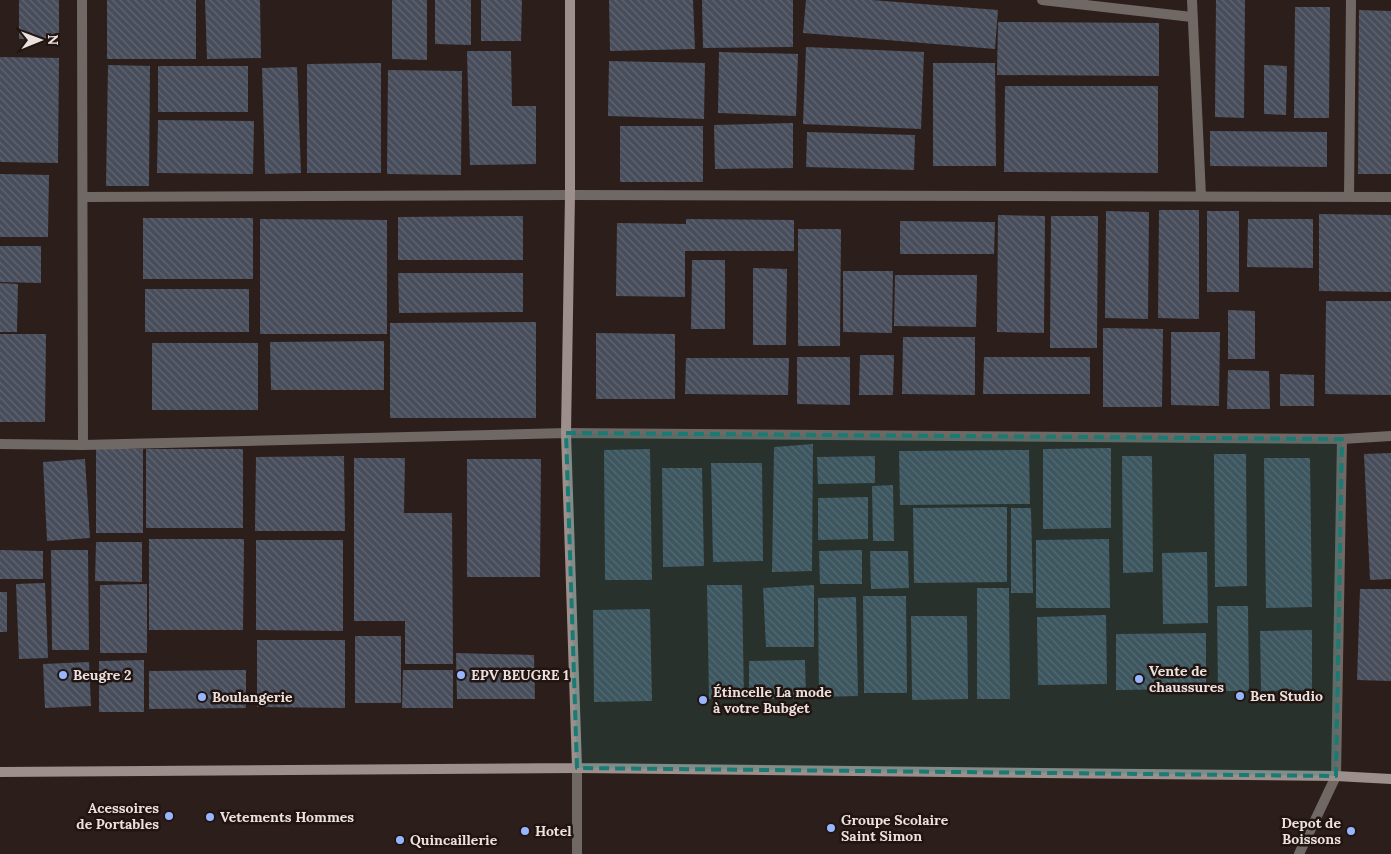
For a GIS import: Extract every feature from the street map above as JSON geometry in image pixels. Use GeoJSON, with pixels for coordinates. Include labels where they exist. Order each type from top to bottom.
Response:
{"type":"FeatureCollection","features":[{"type":"Feature","properties":{"kind":"street"},"geometry":{"type":"LineString","coordinates":[[82,0],[84,445]]}},
{"type":"Feature","properties":{"kind":"street"},"geometry":{"type":"LineString","coordinates":[[570,0],[570,195],[566,434],[577,768],[577,854]]}},
{"type":"Feature","properties":{"kind":"street"},"geometry":{"type":"LineString","coordinates":[[1042,0],[1192,17]]}},
{"type":"Feature","properties":{"kind":"street"},"geometry":{"type":"LineString","coordinates":[[1192,0],[1201,196]]}},
{"type":"Feature","properties":{"kind":"street"},"geometry":{"type":"LineString","coordinates":[[1349,197],[1351,0]]}},
{"type":"Feature","properties":{"kind":"street"},"geometry":{"type":"LineString","coordinates":[[84,197],[570,195],[1391,197]]}},
{"type":"Feature","properties":{"kind":"street"},"geometry":{"type":"LineString","coordinates":[[0,444],[84,445],[566,434],[1342,439],[1391,436]]}},
{"type":"Feature","properties":{"kind":"street"},"geometry":{"type":"LineString","coordinates":[[1300,854],[1336,776],[1342,439]]}},
{"type":"Feature","properties":{"kind":"street"},"geometry":{"type":"LineString","coordinates":[[0,772],[577,768],[1336,776],[1391,779]]}},
{"type":"Feature","properties":{"kind":"highlighted area"},"geometry":{"type":"Polygon","coordinates":[[[566,433],[1342,439],[1336,776],[577,768],[566,433]]]}},
{"type":"Feature","properties":{"kind":"building"},"geometry":{"type":"Polygon","coordinates":[[[19,0],[59,0],[59,40],[19,39],[19,0]]]}},
{"type":"Feature","properties":{"kind":"building"},"geometry":{"type":"Polygon","coordinates":[[[107,0],[196,0],[196,59],[107,59],[107,0]]]}},
{"type":"Feature","properties":{"kind":"building"},"geometry":{"type":"Polygon","coordinates":[[[205,0],[260,0],[261,58],[207,59],[205,0]]]}},
{"type":"Feature","properties":{"kind":"building"},"geometry":{"type":"Polygon","coordinates":[[[392,0],[427,0],[427,60],[392,59],[392,0]]]}},
{"type":"Feature","properties":{"kind":"building"},"geometry":{"type":"Polygon","coordinates":[[[435,0],[471,0],[471,45],[435,44],[435,0]]]}},
{"type":"Feature","properties":{"kind":"building"},"geometry":{"type":"Polygon","coordinates":[[[481,0],[522,0],[521,41],[481,41],[481,0]]]}},
{"type":"Feature","properties":{"kind":"building"},"geometry":{"type":"Polygon","coordinates":[[[609,0],[693,0],[695,49],[610,51],[609,0]]]}},
{"type":"Feature","properties":{"kind":"building"},"geometry":{"type":"Polygon","coordinates":[[[702,0],[793,0],[793,47],[703,48],[702,0]]]}},
{"type":"Feature","properties":{"kind":"building"},"geometry":{"type":"Polygon","coordinates":[[[806,0],[872,0],[998,10],[995,49],[803,33],[806,0]]]}},
{"type":"Feature","properties":{"kind":"building"},"geometry":{"type":"Polygon","coordinates":[[[1216,0],[1245,0],[1244,118],[1215,117],[1216,0]]]}},
{"type":"Feature","properties":{"kind":"building"},"geometry":{"type":"Polygon","coordinates":[[[1295,7],[1330,7],[1329,118],[1294,118],[1295,7]]]}},
{"type":"Feature","properties":{"kind":"building"},"geometry":{"type":"Polygon","coordinates":[[[1359,10],[1391,11],[1391,174],[1358,174],[1359,10]]]}},
{"type":"Feature","properties":{"kind":"building"},"geometry":{"type":"Polygon","coordinates":[[[998,22],[1159,23],[1159,76],[997,75],[998,22]]]}},
{"type":"Feature","properties":{"kind":"building"},"geometry":{"type":"Polygon","coordinates":[[[806,47],[924,52],[921,129],[803,124],[806,47]]]}},
{"type":"Feature","properties":{"kind":"building"},"geometry":{"type":"Polygon","coordinates":[[[467,51],[511,51],[512,106],[536,106],[536,164],[470,165],[467,51]]]}},
{"type":"Feature","properties":{"kind":"building"},"geometry":{"type":"Polygon","coordinates":[[[719,52],[798,54],[796,116],[718,113],[719,52]]]}},
{"type":"Feature","properties":{"kind":"building"},"geometry":{"type":"Polygon","coordinates":[[[0,57],[59,58],[58,163],[0,162],[0,57]]]}},
{"type":"Feature","properties":{"kind":"building"},"geometry":{"type":"Polygon","coordinates":[[[609,61],[705,63],[704,119],[608,116],[609,61]]]}},
{"type":"Feature","properties":{"kind":"building"},"geometry":{"type":"Polygon","coordinates":[[[381,63],[381,173],[307,173],[307,64],[381,63]]]}},
{"type":"Feature","properties":{"kind":"building"},"geometry":{"type":"Polygon","coordinates":[[[933,63],[995,63],[996,166],[933,166],[933,63]]]}},
{"type":"Feature","properties":{"kind":"building"},"geometry":{"type":"Polygon","coordinates":[[[108,65],[150,66],[149,186],[106,186],[108,65]]]}},
{"type":"Feature","properties":{"kind":"building"},"geometry":{"type":"Polygon","coordinates":[[[1264,65],[1287,66],[1286,115],[1264,114],[1264,65]]]}},
{"type":"Feature","properties":{"kind":"building"},"geometry":{"type":"Polygon","coordinates":[[[158,66],[248,66],[248,112],[158,112],[158,66]]]}},
{"type":"Feature","properties":{"kind":"building"},"geometry":{"type":"Polygon","coordinates":[[[297,67],[301,173],[265,174],[262,68],[297,67]]]}},
{"type":"Feature","properties":{"kind":"building"},"geometry":{"type":"Polygon","coordinates":[[[388,70],[462,71],[461,175],[387,174],[388,70]]]}},
{"type":"Feature","properties":{"kind":"building"},"geometry":{"type":"Polygon","coordinates":[[[1005,86],[1158,86],[1158,173],[1004,172],[1005,86]]]}},
{"type":"Feature","properties":{"kind":"building"},"geometry":{"type":"Polygon","coordinates":[[[158,120],[254,121],[253,174],[157,173],[158,120]]]}},
{"type":"Feature","properties":{"kind":"building"},"geometry":{"type":"Polygon","coordinates":[[[793,123],[793,168],[715,169],[714,125],[793,123]]]}},
{"type":"Feature","properties":{"kind":"building"},"geometry":{"type":"Polygon","coordinates":[[[620,126],[703,126],[703,182],[620,182],[620,126]]]}},
{"type":"Feature","properties":{"kind":"building"},"geometry":{"type":"Polygon","coordinates":[[[1210,131],[1327,132],[1327,167],[1210,166],[1210,131]]]}},
{"type":"Feature","properties":{"kind":"building"},"geometry":{"type":"Polygon","coordinates":[[[807,132],[915,135],[914,170],[806,167],[807,132]]]}},
{"type":"Feature","properties":{"kind":"building"},"geometry":{"type":"Polygon","coordinates":[[[0,174],[49,175],[48,237],[0,237],[0,174]]]}},
{"type":"Feature","properties":{"kind":"building"},"geometry":{"type":"Polygon","coordinates":[[[1159,210],[1199,210],[1199,319],[1158,318],[1159,210]]]}},
{"type":"Feature","properties":{"kind":"building"},"geometry":{"type":"Polygon","coordinates":[[[1106,211],[1149,212],[1148,319],[1105,318],[1106,211]]]}},
{"type":"Feature","properties":{"kind":"building"},"geometry":{"type":"Polygon","coordinates":[[[1207,211],[1239,211],[1239,292],[1207,292],[1207,211]]]}},
{"type":"Feature","properties":{"kind":"building"},"geometry":{"type":"Polygon","coordinates":[[[1319,214],[1391,215],[1391,292],[1319,291],[1319,214]]]}},
{"type":"Feature","properties":{"kind":"building"},"geometry":{"type":"Polygon","coordinates":[[[998,215],[1045,216],[1044,333],[997,332],[998,215]]]}},
{"type":"Feature","properties":{"kind":"building"},"geometry":{"type":"Polygon","coordinates":[[[523,216],[523,260],[398,260],[398,217],[523,216]]]}},
{"type":"Feature","properties":{"kind":"building"},"geometry":{"type":"Polygon","coordinates":[[[1051,216],[1098,216],[1097,348],[1050,348],[1051,216]]]}},
{"type":"Feature","properties":{"kind":"building"},"geometry":{"type":"Polygon","coordinates":[[[143,218],[253,218],[253,279],[143,279],[143,218]]]}},
{"type":"Feature","properties":{"kind":"building"},"geometry":{"type":"Polygon","coordinates":[[[260,219],[387,220],[387,334],[260,334],[260,219]]]}},
{"type":"Feature","properties":{"kind":"building"},"geometry":{"type":"Polygon","coordinates":[[[686,219],[794,220],[794,251],[685,251],[685,297],[616,296],[617,223],[686,224],[686,219]]]}},
{"type":"Feature","properties":{"kind":"building"},"geometry":{"type":"Polygon","coordinates":[[[1248,219],[1313,219],[1313,268],[1247,267],[1248,219]]]}},
{"type":"Feature","properties":{"kind":"building"},"geometry":{"type":"Polygon","coordinates":[[[900,221],[995,222],[994,254],[900,254],[900,221]]]}},
{"type":"Feature","properties":{"kind":"building"},"geometry":{"type":"Polygon","coordinates":[[[798,229],[841,229],[840,346],[798,346],[798,229]]]}},
{"type":"Feature","properties":{"kind":"building"},"geometry":{"type":"Polygon","coordinates":[[[0,246],[41,246],[41,283],[0,282],[0,246]]]}},
{"type":"Feature","properties":{"kind":"building"},"geometry":{"type":"Polygon","coordinates":[[[692,260],[725,260],[725,329],[691,329],[692,260]]]}},
{"type":"Feature","properties":{"kind":"building"},"geometry":{"type":"Polygon","coordinates":[[[753,268],[787,269],[786,345],[753,345],[753,268]]]}},
{"type":"Feature","properties":{"kind":"building"},"geometry":{"type":"Polygon","coordinates":[[[843,271],[893,271],[892,333],[843,332],[843,271]]]}},
{"type":"Feature","properties":{"kind":"building"},"geometry":{"type":"Polygon","coordinates":[[[398,273],[523,273],[523,312],[399,313],[398,273]]]}},
{"type":"Feature","properties":{"kind":"building"},"geometry":{"type":"Polygon","coordinates":[[[895,275],[977,275],[976,327],[894,326],[895,275]]]}},
{"type":"Feature","properties":{"kind":"building"},"geometry":{"type":"Polygon","coordinates":[[[0,283],[18,284],[17,332],[0,332],[0,283]]]}},
{"type":"Feature","properties":{"kind":"building"},"geometry":{"type":"Polygon","coordinates":[[[145,289],[249,289],[249,332],[145,332],[145,289]]]}},
{"type":"Feature","properties":{"kind":"building"},"geometry":{"type":"Polygon","coordinates":[[[1326,301],[1391,301],[1391,395],[1325,394],[1326,301]]]}},
{"type":"Feature","properties":{"kind":"building"},"geometry":{"type":"Polygon","coordinates":[[[1228,310],[1255,311],[1255,359],[1228,359],[1228,310]]]}},
{"type":"Feature","properties":{"kind":"building"},"geometry":{"type":"Polygon","coordinates":[[[536,322],[536,418],[390,418],[390,323],[536,322]]]}},
{"type":"Feature","properties":{"kind":"building"},"geometry":{"type":"Polygon","coordinates":[[[1103,328],[1163,329],[1162,407],[1103,407],[1103,328]]]}},
{"type":"Feature","properties":{"kind":"building"},"geometry":{"type":"Polygon","coordinates":[[[1171,332],[1220,332],[1219,406],[1171,405],[1171,332]]]}},
{"type":"Feature","properties":{"kind":"building"},"geometry":{"type":"Polygon","coordinates":[[[596,333],[675,334],[675,399],[596,399],[596,333]]]}},
{"type":"Feature","properties":{"kind":"building"},"geometry":{"type":"Polygon","coordinates":[[[0,334],[46,334],[45,422],[0,422],[0,334]]]}},
{"type":"Feature","properties":{"kind":"building"},"geometry":{"type":"Polygon","coordinates":[[[903,337],[975,337],[975,395],[902,394],[903,337]]]}},
{"type":"Feature","properties":{"kind":"building"},"geometry":{"type":"Polygon","coordinates":[[[384,341],[384,390],[271,390],[270,342],[384,341]]]}},
{"type":"Feature","properties":{"kind":"building"},"geometry":{"type":"Polygon","coordinates":[[[152,343],[258,343],[258,410],[152,410],[152,343]]]}},
{"type":"Feature","properties":{"kind":"building"},"geometry":{"type":"Polygon","coordinates":[[[860,355],[894,355],[893,395],[859,395],[860,355]]]}},
{"type":"Feature","properties":{"kind":"building"},"geometry":{"type":"Polygon","coordinates":[[[797,357],[850,357],[850,405],[797,404],[797,357]]]}},
{"type":"Feature","properties":{"kind":"building"},"geometry":{"type":"Polygon","coordinates":[[[984,357],[1090,357],[1090,394],[983,394],[984,357]]]}},
{"type":"Feature","properties":{"kind":"building"},"geometry":{"type":"Polygon","coordinates":[[[686,358],[789,358],[788,395],[685,394],[686,358]]]}},
{"type":"Feature","properties":{"kind":"building"},"geometry":{"type":"Polygon","coordinates":[[[1228,370],[1269,371],[1270,409],[1227,409],[1228,370]]]}},
{"type":"Feature","properties":{"kind":"building"},"geometry":{"type":"Polygon","coordinates":[[[1280,374],[1314,375],[1314,406],[1280,406],[1280,374]]]}},
{"type":"Feature","properties":{"kind":"building"},"geometry":{"type":"Polygon","coordinates":[[[813,444],[812,571],[772,572],[774,447],[813,444]]]}},
{"type":"Feature","properties":{"kind":"building"},"geometry":{"type":"Polygon","coordinates":[[[96,448],[143,449],[143,533],[96,533],[96,448]]]}},
{"type":"Feature","properties":{"kind":"building"},"geometry":{"type":"Polygon","coordinates":[[[1111,448],[1111,528],[1043,529],[1043,449],[1111,448]]]}},
{"type":"Feature","properties":{"kind":"building"},"geometry":{"type":"Polygon","coordinates":[[[146,449],[243,449],[243,528],[146,528],[146,449]]]}},
{"type":"Feature","properties":{"kind":"building"},"geometry":{"type":"Polygon","coordinates":[[[650,449],[652,580],[605,580],[604,450],[650,449]]]}},
{"type":"Feature","properties":{"kind":"building"},"geometry":{"type":"Polygon","coordinates":[[[1029,450],[1030,504],[900,505],[899,451],[1029,450]]]}},
{"type":"Feature","properties":{"kind":"building"},"geometry":{"type":"Polygon","coordinates":[[[1391,453],[1391,579],[1370,580],[1364,454],[1391,453]]]}},
{"type":"Feature","properties":{"kind":"building"},"geometry":{"type":"Polygon","coordinates":[[[1214,454],[1246,454],[1247,586],[1215,587],[1214,454]]]}},
{"type":"Feature","properties":{"kind":"building"},"geometry":{"type":"Polygon","coordinates":[[[344,456],[345,531],[255,531],[256,457],[344,456]]]}},
{"type":"Feature","properties":{"kind":"building"},"geometry":{"type":"Polygon","coordinates":[[[875,456],[875,483],[818,484],[817,457],[875,456]]]}},
{"type":"Feature","properties":{"kind":"building"},"geometry":{"type":"Polygon","coordinates":[[[1122,456],[1152,456],[1153,572],[1123,573],[1122,456]]]}},
{"type":"Feature","properties":{"kind":"building"},"geometry":{"type":"Polygon","coordinates":[[[354,458],[405,458],[404,513],[452,513],[453,664],[405,664],[405,621],[354,621],[354,458]]]}},
{"type":"Feature","properties":{"kind":"building"},"geometry":{"type":"Polygon","coordinates":[[[1264,458],[1310,458],[1312,607],[1266,608],[1264,458]]]}},
{"type":"Feature","properties":{"kind":"building"},"geometry":{"type":"Polygon","coordinates":[[[85,459],[90,538],[47,541],[43,462],[85,459]]]}},
{"type":"Feature","properties":{"kind":"building"},"geometry":{"type":"Polygon","coordinates":[[[467,459],[541,459],[540,577],[467,577],[467,459]]]}},
{"type":"Feature","properties":{"kind":"building"},"geometry":{"type":"Polygon","coordinates":[[[711,463],[762,463],[763,561],[713,562],[711,463]]]}},
{"type":"Feature","properties":{"kind":"building"},"geometry":{"type":"Polygon","coordinates":[[[662,468],[702,468],[704,566],[663,567],[662,468]]]}},
{"type":"Feature","properties":{"kind":"building"},"geometry":{"type":"Polygon","coordinates":[[[893,485],[894,541],[873,541],[872,486],[893,485]]]}},
{"type":"Feature","properties":{"kind":"building"},"geometry":{"type":"Polygon","coordinates":[[[868,497],[868,539],[818,540],[818,498],[868,497]]]}},
{"type":"Feature","properties":{"kind":"building"},"geometry":{"type":"Polygon","coordinates":[[[1007,507],[1007,582],[914,583],[913,508],[1007,507]]]}},
{"type":"Feature","properties":{"kind":"building"},"geometry":{"type":"Polygon","coordinates":[[[1011,508],[1031,508],[1033,593],[1011,593],[1011,508]]]}},
{"type":"Feature","properties":{"kind":"building"},"geometry":{"type":"Polygon","coordinates":[[[149,539],[244,539],[243,630],[149,630],[149,539]]]}},
{"type":"Feature","properties":{"kind":"building"},"geometry":{"type":"Polygon","coordinates":[[[1109,539],[1110,608],[1036,608],[1036,540],[1109,539]]]}},
{"type":"Feature","properties":{"kind":"building"},"geometry":{"type":"Polygon","coordinates":[[[256,540],[343,540],[343,631],[256,630],[256,540]]]}},
{"type":"Feature","properties":{"kind":"building"},"geometry":{"type":"Polygon","coordinates":[[[96,542],[142,542],[142,582],[95,581],[96,542]]]}},
{"type":"Feature","properties":{"kind":"building"},"geometry":{"type":"Polygon","coordinates":[[[0,550],[43,551],[43,579],[0,579],[0,550]]]}},
{"type":"Feature","properties":{"kind":"building"},"geometry":{"type":"Polygon","coordinates":[[[51,550],[88,550],[89,650],[52,650],[51,550]]]}},
{"type":"Feature","properties":{"kind":"building"},"geometry":{"type":"Polygon","coordinates":[[[862,550],[862,584],[820,584],[819,551],[862,550]]]}},
{"type":"Feature","properties":{"kind":"building"},"geometry":{"type":"Polygon","coordinates":[[[870,551],[908,551],[909,588],[871,589],[870,551]]]}},
{"type":"Feature","properties":{"kind":"building"},"geometry":{"type":"Polygon","coordinates":[[[1207,552],[1208,623],[1163,624],[1162,553],[1207,552]]]}},
{"type":"Feature","properties":{"kind":"building"},"geometry":{"type":"Polygon","coordinates":[[[45,583],[48,658],[19,659],[16,584],[45,583]]]}},
{"type":"Feature","properties":{"kind":"building"},"geometry":{"type":"Polygon","coordinates":[[[147,584],[147,653],[100,653],[100,585],[147,584]]]}},
{"type":"Feature","properties":{"kind":"building"},"geometry":{"type":"Polygon","coordinates":[[[707,585],[742,585],[744,699],[709,699],[707,585]]]}},
{"type":"Feature","properties":{"kind":"building"},"geometry":{"type":"Polygon","coordinates":[[[814,585],[814,647],[766,647],[763,588],[814,585]]]}},
{"type":"Feature","properties":{"kind":"building"},"geometry":{"type":"Polygon","coordinates":[[[977,588],[1009,588],[1010,699],[977,699],[977,588]]]}},
{"type":"Feature","properties":{"kind":"building"},"geometry":{"type":"Polygon","coordinates":[[[1360,589],[1391,589],[1391,681],[1357,680],[1360,589]]]}},
{"type":"Feature","properties":{"kind":"building"},"geometry":{"type":"Polygon","coordinates":[[[0,592],[7,592],[7,632],[0,632],[0,592]]]}},
{"type":"Feature","properties":{"kind":"building"},"geometry":{"type":"Polygon","coordinates":[[[863,596],[906,596],[907,693],[864,693],[863,596]]]}},
{"type":"Feature","properties":{"kind":"building"},"geometry":{"type":"Polygon","coordinates":[[[856,597],[858,696],[819,697],[818,598],[856,597]]]}},
{"type":"Feature","properties":{"kind":"building"},"geometry":{"type":"Polygon","coordinates":[[[1217,606],[1248,606],[1249,691],[1218,691],[1217,606]]]}},
{"type":"Feature","properties":{"kind":"building"},"geometry":{"type":"Polygon","coordinates":[[[650,609],[652,701],[594,702],[593,610],[650,609]]]}},
{"type":"Feature","properties":{"kind":"building"},"geometry":{"type":"Polygon","coordinates":[[[1106,615],[1107,684],[1038,685],[1037,617],[1106,615]]]}},
{"type":"Feature","properties":{"kind":"building"},"geometry":{"type":"Polygon","coordinates":[[[911,616],[967,616],[968,699],[912,700],[911,616]]]}},
{"type":"Feature","properties":{"kind":"building"},"geometry":{"type":"Polygon","coordinates":[[[1312,630],[1312,690],[1261,691],[1260,631],[1312,630]]]}},
{"type":"Feature","properties":{"kind":"building"},"geometry":{"type":"Polygon","coordinates":[[[1206,633],[1206,689],[1116,690],[1116,634],[1206,633]]]}},
{"type":"Feature","properties":{"kind":"building"},"geometry":{"type":"Polygon","coordinates":[[[355,636],[401,636],[401,703],[355,703],[355,636]]]}},
{"type":"Feature","properties":{"kind":"building"},"geometry":{"type":"Polygon","coordinates":[[[257,640],[345,640],[345,708],[257,707],[257,640]]]}},
{"type":"Feature","properties":{"kind":"building"},"geometry":{"type":"Polygon","coordinates":[[[456,653],[534,655],[535,699],[457,699],[456,653]]]}},
{"type":"Feature","properties":{"kind":"building"},"geometry":{"type":"Polygon","coordinates":[[[144,660],[144,712],[99,712],[99,661],[144,660]]]}},
{"type":"Feature","properties":{"kind":"building"},"geometry":{"type":"Polygon","coordinates":[[[805,660],[806,699],[749,699],[749,661],[805,660]]]}},
{"type":"Feature","properties":{"kind":"building"},"geometry":{"type":"Polygon","coordinates":[[[89,662],[91,706],[45,708],[43,664],[89,662]]]}},
{"type":"Feature","properties":{"kind":"building"},"geometry":{"type":"Polygon","coordinates":[[[246,670],[246,708],[149,709],[149,671],[246,670]]]}},
{"type":"Feature","properties":{"kind":"building"},"geometry":{"type":"Polygon","coordinates":[[[403,670],[453,670],[453,708],[402,708],[403,670]]]}},
{"type":"Feature","properties":{"kind":"place","name":"Beugre 2"},"geometry":{"type":"Point","coordinates":[63,675]}},
{"type":"Feature","properties":{"kind":"place","name":"EPV BEUGRE 1"},"geometry":{"type":"Point","coordinates":[461,675]}},
{"type":"Feature","properties":{"kind":"place","name":"Vente de chaussures"},"geometry":{"type":"Point","coordinates":[1139,679]}},
{"type":"Feature","properties":{"kind":"place","name":"Ben Studio"},"geometry":{"type":"Point","coordinates":[1240,696]}},
{"type":"Feature","properties":{"kind":"place","name":"Boulangerie"},"geometry":{"type":"Point","coordinates":[202,697]}},
{"type":"Feature","properties":{"kind":"place","name":"Étincelle La mode à votre Bubget"},"geometry":{"type":"Point","coordinates":[703,700]}},
{"type":"Feature","properties":{"kind":"place","name":"Acessoires de Portables"},"geometry":{"type":"Point","coordinates":[169,816]}},
{"type":"Feature","properties":{"kind":"place","name":"Vetements Hommes"},"geometry":{"type":"Point","coordinates":[210,817]}},
{"type":"Feature","properties":{"kind":"place","name":"Groupe Scolaire Saint Simon"},"geometry":{"type":"Point","coordinates":[831,828]}},
{"type":"Feature","properties":{"kind":"place","name":"Hotel"},"geometry":{"type":"Point","coordinates":[525,831]}},
{"type":"Feature","properties":{"kind":"place","name":"Depot de Boissons"},"geometry":{"type":"Point","coordinates":[1351,831]}},
{"type":"Feature","properties":{"kind":"place","name":"Quincaillerie"},"geometry":{"type":"Point","coordinates":[400,840]}}]}
